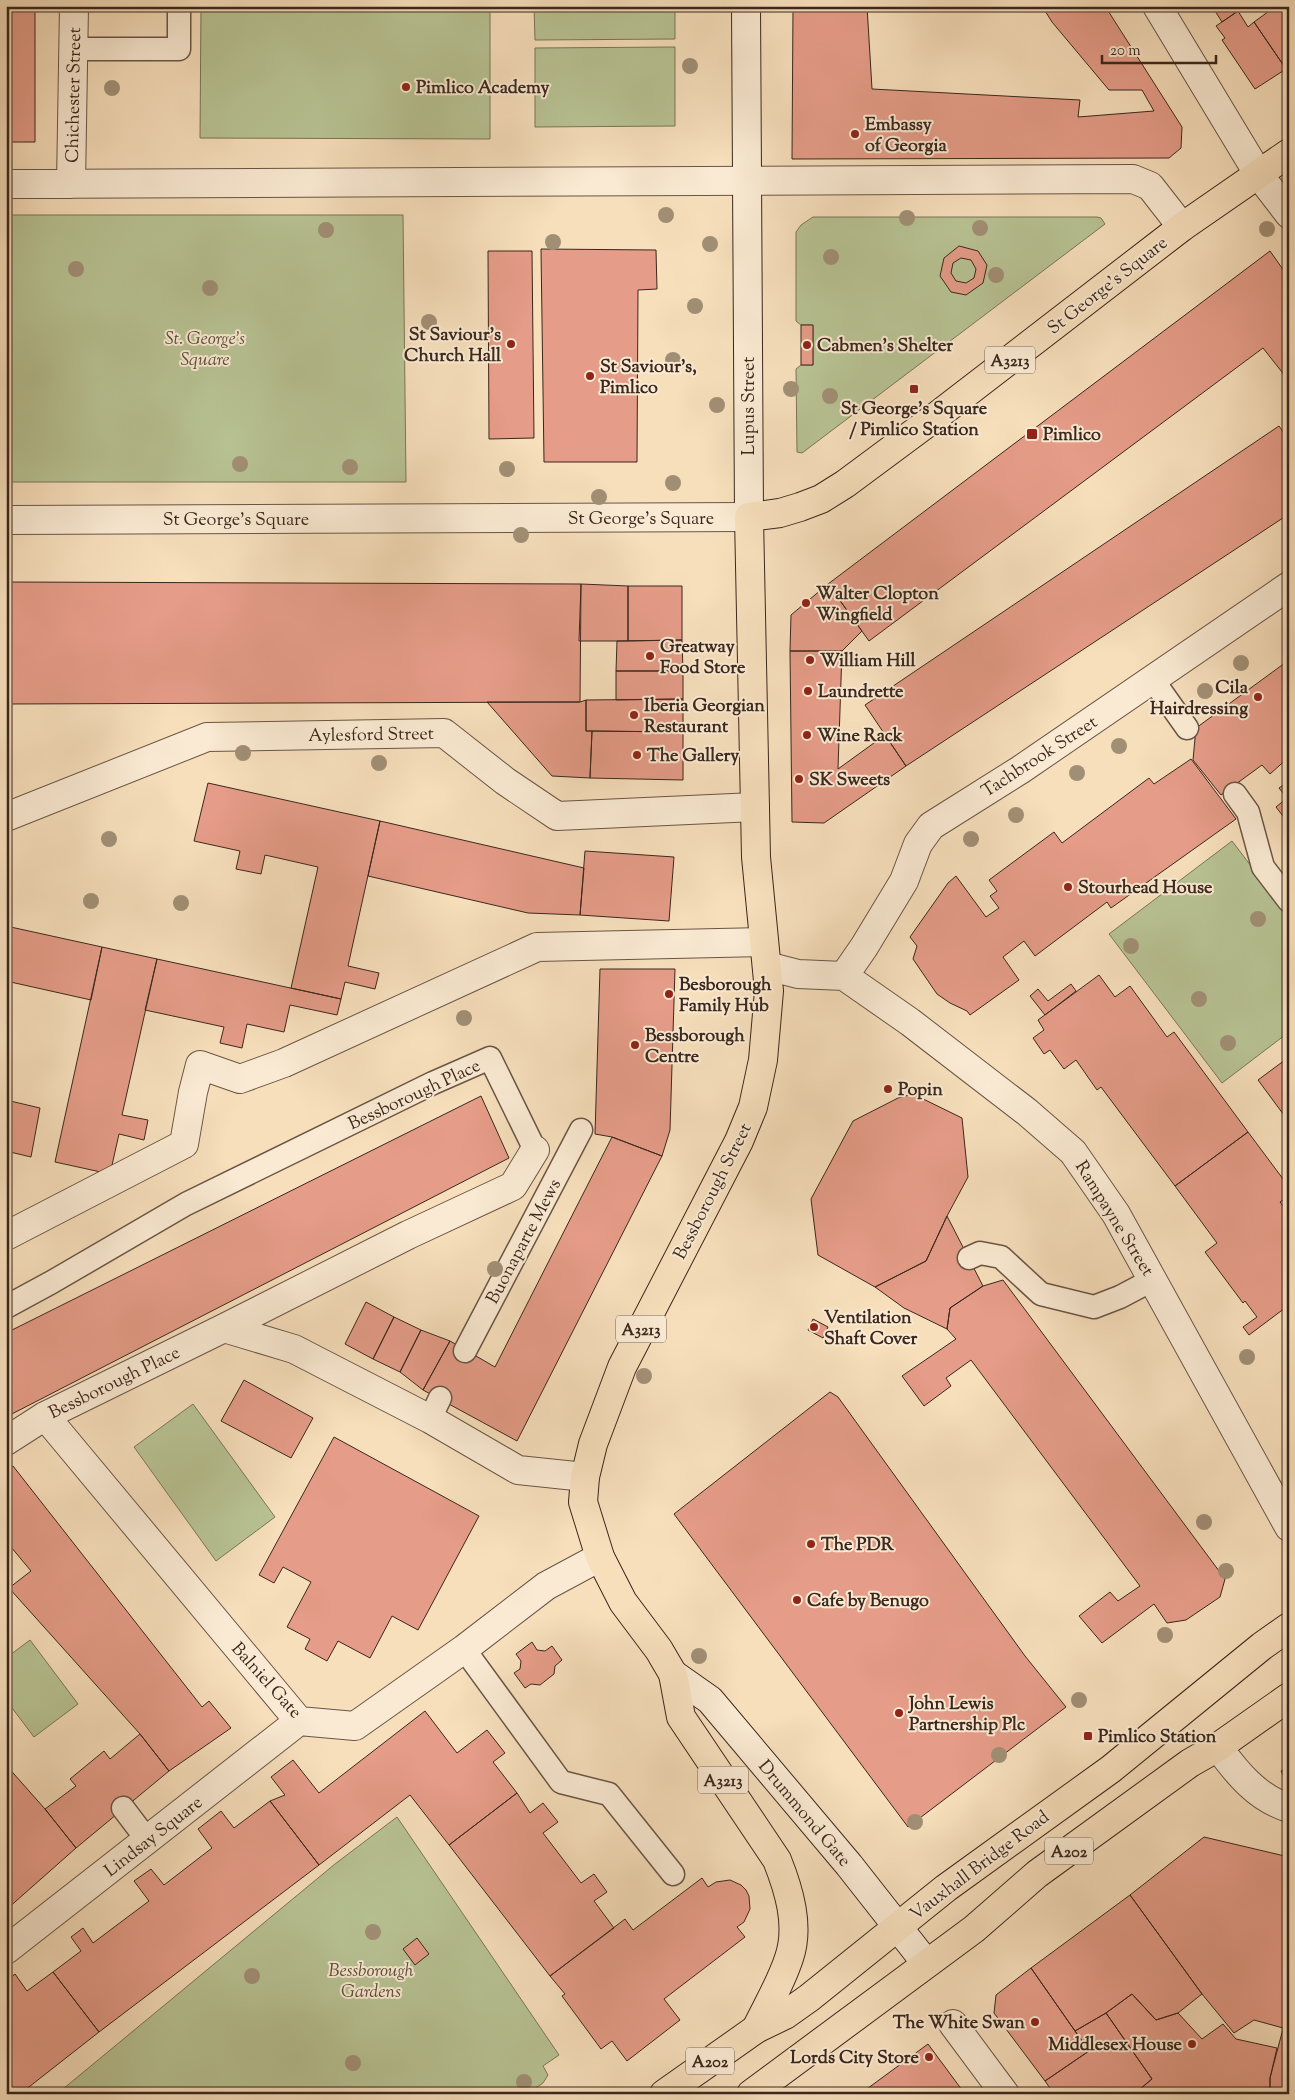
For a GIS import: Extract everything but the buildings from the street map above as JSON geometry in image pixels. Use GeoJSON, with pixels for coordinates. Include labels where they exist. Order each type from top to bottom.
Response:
{"type":"FeatureCollection","features":[{"type":"Feature","properties":{"kind":"main road","name":"A3213"},"geometry":{"type":"LineString","coordinates":[[1259,175],[1289,153]]}},
{"type":"Feature","properties":{"kind":"main road","name":"St George's Square"},"geometry":{"type":"LineString","coordinates":[[749,517],[780,513],[800,507],[821,499],[845,484],[938,415],[1182,227],[1259,175]]}},
{"type":"Feature","properties":{"kind":"main road","name":"Lupus Street"},"geometry":{"type":"LineString","coordinates":[[749,517],[754,807]]}},
{"type":"Feature","properties":{"kind":"main road","name":"Bessborough Street"},"geometry":{"type":"LineString","coordinates":[[600,1556],[584,1502],[584,1477],[593,1444],[622,1368],[739,1141],[753,1108],[764,1051],[769,991],[756,857],[754,807]]}},
{"type":"Feature","properties":{"kind":"main road","name":"Drummond Gate"},"geometry":{"type":"LineString","coordinates":[[600,1556],[622,1602],[659,1650],[673,1674],[681,1717],[777,1860],[791,1901],[792,1928],[789,1958],[756,2029]]}},
{"type":"Feature","properties":{"kind":"main road","name":"Vauxhall Bridge Road"},"geometry":{"type":"LineString","coordinates":[[664,2094],[756,2029],[785,2015],[802,2004],[946,1888],[1111,1769],[1262,1646],[1289,1627]]}},
{"type":"Feature","properties":{"kind":"main road","name":"A202"},"geometry":{"type":"LineString","coordinates":[[751,2094],[974,1929],[1037,1874],[1190,1763],[1218,1747],[1289,1697]]}},
{"type":"Feature","properties":{"kind":"street","name":"Chichester Street"},"geometry":{"type":"LineString","coordinates":[[71,184],[74,6]]}},
{"type":"Feature","properties":{"kind":"street","name":"Lupus Street"},"geometry":{"type":"LineString","coordinates":[[746,6],[749,517]]}},
{"type":"Feature","properties":{"kind":"street"},"geometry":{"type":"LineString","coordinates":[[1157,6],[1259,175],[1289,214]]}},
{"type":"Feature","properties":{"kind":"street","name":"St George's Square"},"geometry":{"type":"LineString","coordinates":[[6,184],[1133,179],[1150,186],[1182,227]]}},
{"type":"Feature","properties":{"kind":"street","name":"St George's Square"},"geometry":{"type":"LineString","coordinates":[[6,520],[749,517]]}},
{"type":"Feature","properties":{"kind":"street","name":"Tachbrook Street"},"geometry":{"type":"LineString","coordinates":[[844,976],[864,947],[904,880],[918,844],[931,826],[1020,770],[1289,586]]}},
{"type":"Feature","properties":{"kind":"street","name":"Aylesford Street"},"geometry":{"type":"LineString","coordinates":[[6,817],[207,737],[444,733],[505,781],[557,816],[754,807]]}},
{"type":"Feature","properties":{"kind":"street"},"geometry":{"type":"LineString","coordinates":[[6,1236],[184,1144],[192,1092],[200,1065],[240,1079],[284,1063],[537,948],[766,954],[798,974],[844,976]]}},
{"type":"Feature","properties":{"kind":"street","name":"Rampayne Street"},"geometry":{"type":"LineString","coordinates":[[844,976],[910,1022],[1020,1106],[1073,1152],[1116,1214],[1154,1279],[1216,1398],[1289,1527]]}},
{"type":"Feature","properties":{"kind":"street","name":"Bessborough Place"},"geometry":{"type":"LineString","coordinates":[[6,1440],[44,1416],[408,1235],[513,1186],[535,1150]]}},
{"type":"Feature","properties":{"kind":"street"},"geometry":{"type":"LineString","coordinates":[[224,1328],[294,1349],[435,1408],[518,1470],[584,1477]]}},
{"type":"Feature","properties":{"kind":"street","name":"Balniel Gate"},"geometry":{"type":"LineString","coordinates":[[44,1416],[299,1721],[355,1726],[464,1649],[546,1586],[600,1556]]}},
{"type":"Feature","properties":{"kind":"street","name":"Drummond Gate"},"geometry":{"type":"LineString","coordinates":[[673,1674],[710,1700],[850,1865],[926,1963]]}},
{"type":"Feature","properties":{"kind":"street","name":"Lindsay Square"},"geometry":{"type":"LineString","coordinates":[[6,1950],[148,1841],[299,1721]]}},
{"type":"Feature","properties":{"kind":"street"},"geometry":{"type":"LineString","coordinates":[[1218,1747],[1237,1773],[1250,1786],[1275,1804],[1289,1808]]}},
{"type":"Feature","properties":{"kind":"street"},"geometry":{"type":"LineString","coordinates":[[953,2024],[1005,2094]]}},
{"type":"Feature","properties":{"kind":"lane"},"geometry":{"type":"LineString","coordinates":[[73,49],[179,49],[179,6]]}},
{"type":"Feature","properties":{"kind":"lane"},"geometry":{"type":"LineString","coordinates":[[1153,680],[1187,728]]}},
{"type":"Feature","properties":{"kind":"lane"},"geometry":{"type":"LineString","coordinates":[[1235,794],[1248,812],[1263,867],[1289,901]]}},
{"type":"Feature","properties":{"kind":"lane","name":"Bessborough Place"},"geometry":{"type":"LineString","coordinates":[[6,1307],[186,1204],[490,1058],[535,1150]]}},
{"type":"Feature","properties":{"kind":"lane","name":"Buonaparte Mews"},"geometry":{"type":"LineString","coordinates":[[466,1351],[581,1130]]}},
{"type":"Feature","properties":{"kind":"lane"},"geometry":{"type":"LineString","coordinates":[[969,1258],[980,1253],[1001,1256],[1042,1294],[1094,1306],[1120,1297],[1154,1279]]}},
{"type":"Feature","properties":{"kind":"lane"},"geometry":{"type":"LineString","coordinates":[[464,1649],[561,1782],[609,1794],[673,1874]]}},
{"type":"Feature","properties":{"kind":"lane"},"geometry":{"type":"LineString","coordinates":[[123,1808],[148,1841]]}},
{"type":"Feature","properties":{"kind":"green space"},"geometry":{"type":"Polygon","coordinates":[[[201,6],[490,6],[490,139],[200,138],[201,6]]]}},
{"type":"Feature","properties":{"kind":"green space"},"geometry":{"type":"Polygon","coordinates":[[[534,6],[675,6],[675,39],[535,40],[534,6]]]}},
{"type":"Feature","properties":{"kind":"green space"},"geometry":{"type":"Polygon","coordinates":[[[675,47],[675,126],[535,127],[535,48],[675,47]]]}},
{"type":"Feature","properties":{"kind":"green space","name":"St. George's Square"},"geometry":{"type":"Polygon","coordinates":[[[6,215],[403,215],[406,482],[6,482],[6,215]]]}},
{"type":"Feature","properties":{"kind":"green space"},"geometry":{"type":"Polygon","coordinates":[[[813,217],[1097,217],[1101,218],[1105,224],[802,453],[797,452],[796,369],[801,365],[813,365],[813,325],[801,325],[796,321],[796,232],[801,225],[813,217]]]}},
{"type":"Feature","properties":{"kind":"green space"},"geometry":{"type":"Polygon","coordinates":[[[1232,841],[1289,916],[1289,1032],[1222,1083],[1109,934],[1232,841]]]}},
{"type":"Feature","properties":{"kind":"green space"},"geometry":{"type":"Polygon","coordinates":[[[193,1404],[275,1517],[216,1561],[134,1447],[193,1404]]]}},
{"type":"Feature","properties":{"kind":"green space"},"geometry":{"type":"Polygon","coordinates":[[[30,1640],[78,1704],[34,1737],[6,1700],[6,1658],[30,1640]]]}},
{"type":"Feature","properties":{"kind":"green space","name":"Bessborough Gardens"},"geometry":{"type":"Polygon","coordinates":[[[397,1817],[559,2055],[543,2066],[548,2075],[543,2083],[527,2094],[57,2094],[335,1864],[397,1817]]]}},
{"type":"Feature","properties":{"kind":"place","name":"Pimlico Academy"},"geometry":{"type":"Point","coordinates":[406,87]}},
{"type":"Feature","properties":{"kind":"place","name":"Embassy of Georgia"},"geometry":{"type":"Point","coordinates":[855,134]}},
{"type":"Feature","properties":{"kind":"place","name":"St Saviour's Church Hall"},"geometry":{"type":"Point","coordinates":[511,344]}},
{"type":"Feature","properties":{"kind":"place","name":"Cabmen's Shelter"},"geometry":{"type":"Point","coordinates":[807,345]}},
{"type":"Feature","properties":{"kind":"place","name":"St Saviour's, Pimlico"},"geometry":{"type":"Point","coordinates":[590,376]}},
{"type":"Feature","properties":{"kind":"place","name":"St George's Square / Pimlico Station"},"geometry":{"type":"Point","coordinates":[914,389]}},
{"type":"Feature","properties":{"kind":"place","name":"Pimlico"},"geometry":{"type":"Point","coordinates":[1032,434]}},
{"type":"Feature","properties":{"kind":"place","name":"Walter Clopton Wingfield"},"geometry":{"type":"Point","coordinates":[806,603]}},
{"type":"Feature","properties":{"kind":"place","name":"Greatway Food Store"},"geometry":{"type":"Point","coordinates":[650,656]}},
{"type":"Feature","properties":{"kind":"place","name":"William Hill"},"geometry":{"type":"Point","coordinates":[810,660]}},
{"type":"Feature","properties":{"kind":"place","name":"Laundrette"},"geometry":{"type":"Point","coordinates":[808,691]}},
{"type":"Feature","properties":{"kind":"place","name":"Cila Hairdressing"},"geometry":{"type":"Point","coordinates":[1258,697]}},
{"type":"Feature","properties":{"kind":"place","name":"Iberia Georgian Restaurant"},"geometry":{"type":"Point","coordinates":[634,715]}},
{"type":"Feature","properties":{"kind":"place","name":"Wine Rack"},"geometry":{"type":"Point","coordinates":[807,735]}},
{"type":"Feature","properties":{"kind":"place","name":"The Gallery"},"geometry":{"type":"Point","coordinates":[637,755]}},
{"type":"Feature","properties":{"kind":"place","name":"SK Sweets"},"geometry":{"type":"Point","coordinates":[799,779]}},
{"type":"Feature","properties":{"kind":"place","name":"Stourhead House"},"geometry":{"type":"Point","coordinates":[1068,887]}},
{"type":"Feature","properties":{"kind":"place","name":"Besborough Family Hub"},"geometry":{"type":"Point","coordinates":[669,994]}},
{"type":"Feature","properties":{"kind":"place","name":"Bessborough Centre"},"geometry":{"type":"Point","coordinates":[635,1045]}},
{"type":"Feature","properties":{"kind":"place","name":"Popin"},"geometry":{"type":"Point","coordinates":[888,1089]}},
{"type":"Feature","properties":{"kind":"place","name":"Ventilation Shaft Cover"},"geometry":{"type":"Point","coordinates":[814,1327]}},
{"type":"Feature","properties":{"kind":"place","name":"The PDR"},"geometry":{"type":"Point","coordinates":[811,1544]}},
{"type":"Feature","properties":{"kind":"place","name":"Cafe by Benugo"},"geometry":{"type":"Point","coordinates":[797,1600]}},
{"type":"Feature","properties":{"kind":"place","name":"John Lewis Partnership Plc"},"geometry":{"type":"Point","coordinates":[899,1713]}},
{"type":"Feature","properties":{"kind":"place","name":"Pimlico Station"},"geometry":{"type":"Point","coordinates":[1088,1736]}},
{"type":"Feature","properties":{"kind":"place","name":"The White Swan"},"geometry":{"type":"Point","coordinates":[1035,2022]}},
{"type":"Feature","properties":{"kind":"place","name":"Middlesex House"},"geometry":{"type":"Point","coordinates":[1192,2044]}},
{"type":"Feature","properties":{"kind":"place","name":"Lords City Store"},"geometry":{"type":"Point","coordinates":[929,2057]}}]}
